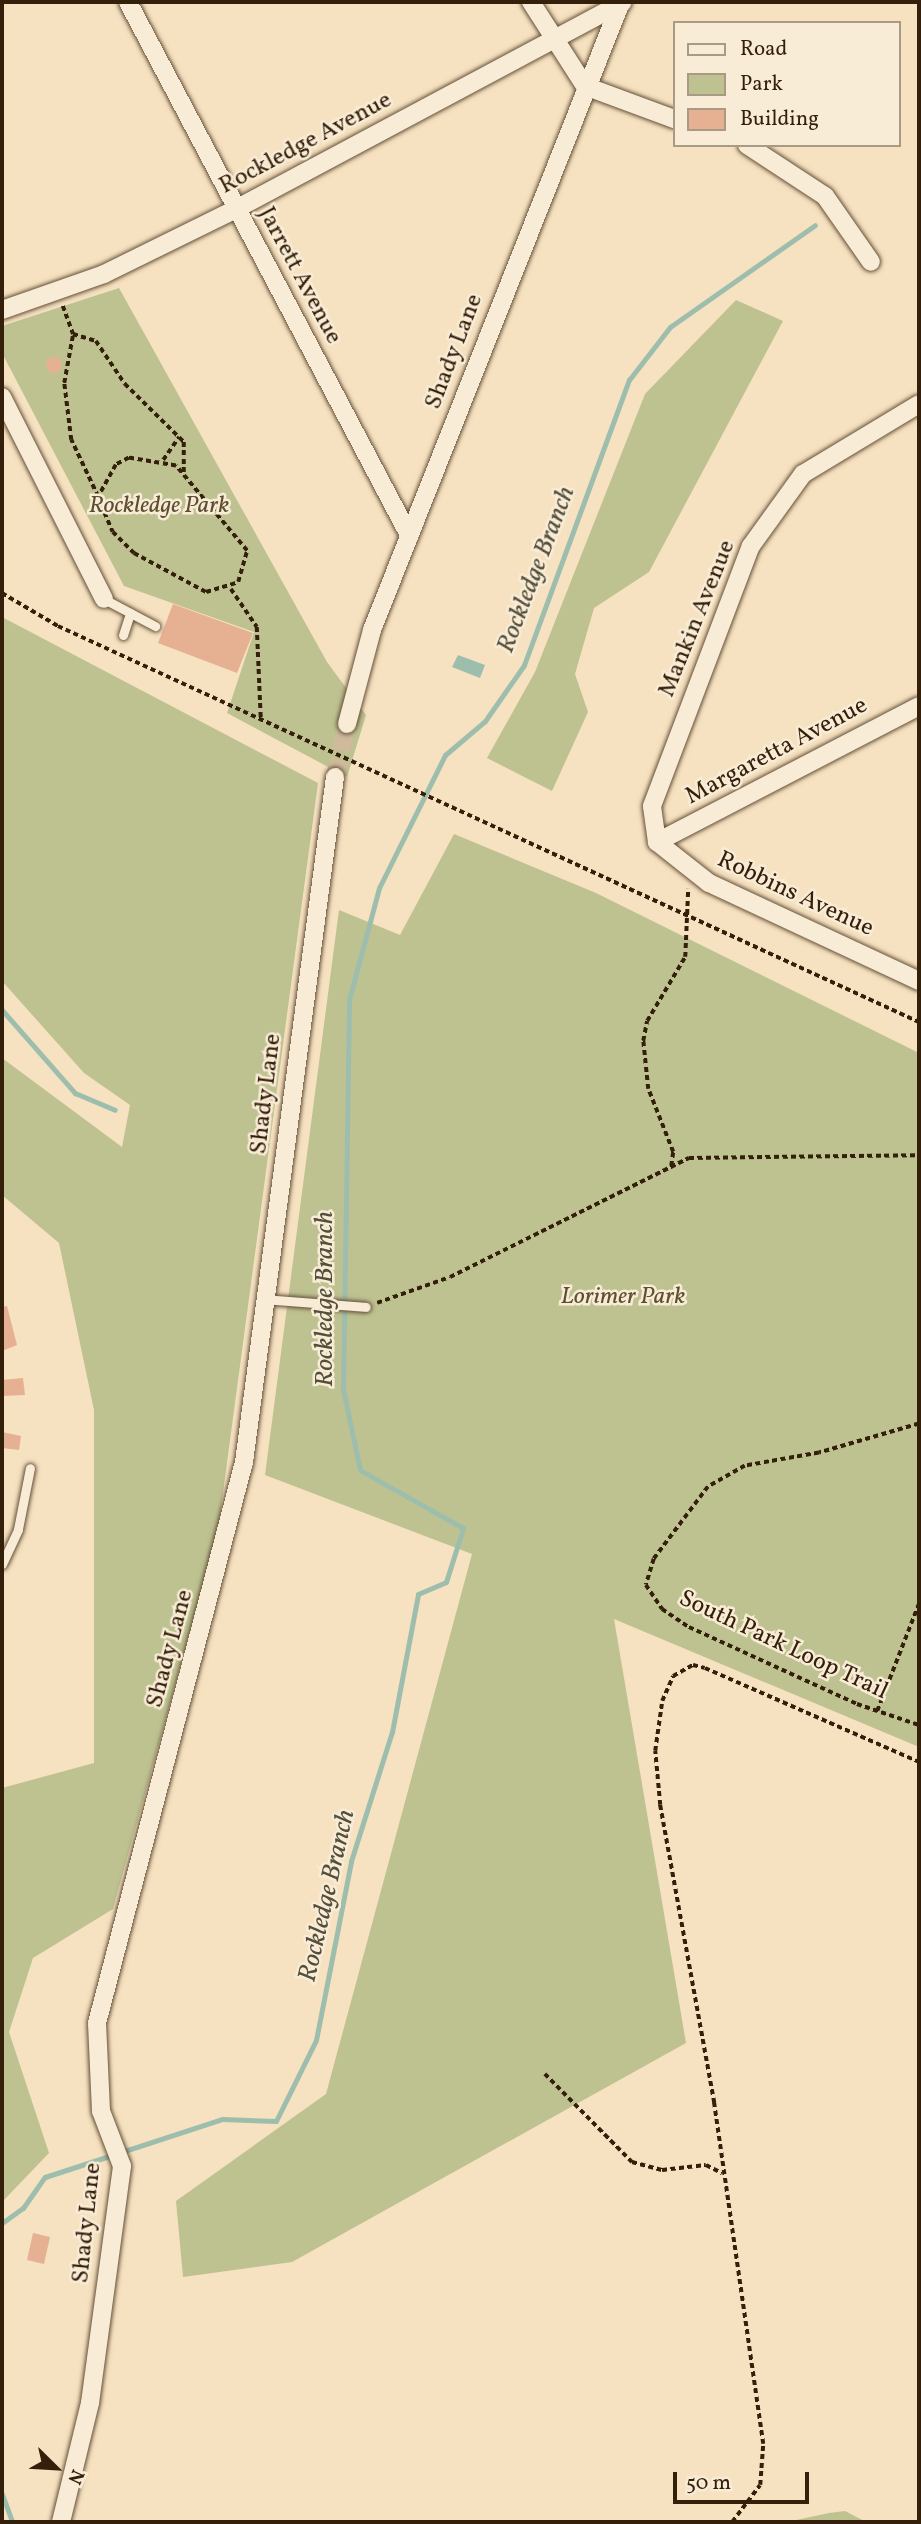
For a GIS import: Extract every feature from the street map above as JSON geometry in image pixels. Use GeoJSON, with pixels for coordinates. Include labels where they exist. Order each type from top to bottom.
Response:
{"type":"FeatureCollection","features":[{"type":"Feature","properties":{"kind":"street","name":"Jarrett Avenue"},"geometry":{"type":"LineString","coordinates":[[128,2],[409,535]]}},
{"type":"Feature","properties":{"kind":"street"},"geometry":{"type":"LineString","coordinates":[[530,2],[551,41],[585,86],[673,118]]}},
{"type":"Feature","properties":{"kind":"street","name":"Rockledge Avenue"},"geometry":{"type":"LineString","coordinates":[[2,310],[58,290],[236,209],[622,3]]}},
{"type":"Feature","properties":{"kind":"street","name":"Shady Lane"},"geometry":{"type":"LineString","coordinates":[[347,724],[372,630],[585,86],[622,3]]}},
{"type":"Feature","properties":{"kind":"street"},"geometry":{"type":"LineString","coordinates":[[750,147],[825,196],[871,262]]}},
{"type":"Feature","properties":{"kind":"street"},"geometry":{"type":"LineString","coordinates":[[2,397],[104,599]]}},
{"type":"Feature","properties":{"kind":"street","name":"Mankin Avenue"},"geometry":{"type":"LineString","coordinates":[[657,842],[652,806],[751,546],[803,474],[919,404]]}},
{"type":"Feature","properties":{"kind":"street","name":"Margaretta Avenue"},"geometry":{"type":"LineString","coordinates":[[657,842],[919,705]]}},
{"type":"Feature","properties":{"kind":"street","name":"Shady Lane"},"geometry":{"type":"LineString","coordinates":[[61,2522],[90,2403],[122,2166],[116,2140],[101,2111],[96,2023],[231,1524],[335,777]]}},
{"type":"Feature","properties":{"kind":"street","name":"Robbins Avenue"},"geometry":{"type":"LineString","coordinates":[[657,842],[692,873],[919,981]]}},
{"type":"Feature","properties":{"kind":"lane"},"geometry":{"type":"LineString","coordinates":[[104,599],[155,626]]}},
{"type":"Feature","properties":{"kind":"lane"},"geometry":{"type":"LineString","coordinates":[[123,635],[130,613]]}},
{"type":"Feature","properties":{"kind":"lane"},"geometry":{"type":"LineString","coordinates":[[264,1299],[335,1307],[366,1307]]}},
{"type":"Feature","properties":{"kind":"lane"},"geometry":{"type":"LineString","coordinates":[[2,1564],[18,1530],[30,1468]]}},
{"type":"Feature","properties":{"kind":"path"},"geometry":{"type":"LineString","coordinates":[[58,290],[73,334],[64,383],[71,440],[113,532],[134,553],[206,592],[230,589]]}},
{"type":"Feature","properties":{"kind":"path"},"geometry":{"type":"LineString","coordinates":[[73,334],[96,341],[125,384],[179,437],[184,474]]}},
{"type":"Feature","properties":{"kind":"path"},"geometry":{"type":"LineString","coordinates":[[163,460],[179,437]]}},
{"type":"Feature","properties":{"kind":"path"},"geometry":{"type":"LineString","coordinates":[[98,497],[116,465],[142,457],[163,460],[184,474],[247,551],[230,589]]}},
{"type":"Feature","properties":{"kind":"path"},"geometry":{"type":"LineString","coordinates":[[230,589],[257,627],[261,718]]}},
{"type":"Feature","properties":{"kind":"path"},"geometry":{"type":"LineString","coordinates":[[2,593],[58,626],[492,823],[919,1022]]}},
{"type":"Feature","properties":{"kind":"path"},"geometry":{"type":"LineString","coordinates":[[671,1166],[674,1152],[648,1089],[643,1041],[646,1021],[685,957],[691,915],[692,873]]}},
{"type":"Feature","properties":{"kind":"path"},"geometry":{"type":"LineString","coordinates":[[366,1307],[450,1277],[689,1158],[919,1154]]}},
{"type":"Feature","properties":{"kind":"path","name":"South Park Loop Trail"},"geometry":{"type":"LineString","coordinates":[[919,1424],[819,1453],[745,1466],[708,1487],[654,1559],[646,1585],[662,1609],[689,1627],[877,1711],[919,1725]]}},
{"type":"Feature","properties":{"kind":"path"},"geometry":{"type":"LineString","coordinates":[[877,1711],[919,1603]]}},
{"type":"Feature","properties":{"kind":"path"},"geometry":{"type":"LineString","coordinates":[[732,2522],[751,2502],[764,2465],[722,2174],[656,1770],[657,1723],[667,1687],[684,1668],[705,1668],[919,1762]]}},
{"type":"Feature","properties":{"kind":"path"},"geometry":{"type":"LineString","coordinates":[[545,2074],[632,2162],[662,2170],[706,2165],[722,2174]]}},
{"type":"Feature","properties":{"kind":"green space","name":"Rockledge Park"},"geometry":{"type":"Polygon","coordinates":[[[119,288],[327,662],[366,715],[347,777],[227,713],[254,632],[124,586],[2,353],[2,326],[119,288]]]}},
{"type":"Feature","properties":{"kind":"green space"},"geometry":{"type":"Polygon","coordinates":[[[736,300],[783,321],[649,572],[594,608],[575,674],[588,712],[552,791],[487,758],[535,672],[645,394],[736,300]]]}},
{"type":"Feature","properties":{"kind":"green space"},"geometry":{"type":"Polygon","coordinates":[[[2,617],[318,783],[218,1530],[113,1909],[33,1958],[9,2032],[49,2153],[2,2202],[2,1788],[94,1763],[94,1410],[59,1243],[2,1195],[2,1058],[122,1147],[130,1105],[84,1073],[2,981],[2,617]]]}},
{"type":"Feature","properties":{"kind":"green space","name":"Lorimer Park"},"geometry":{"type":"Polygon","coordinates":[[[454,834],[596,893],[919,1053],[919,1747],[614,1619],[686,2043],[292,2262],[183,2277],[176,2201],[326,2094],[472,1554],[265,1475],[339,910],[400,935],[454,834]]]}},
{"type":"Feature","properties":{"kind":"green space"},"geometry":{"type":"Polygon","coordinates":[[[845,2511],[866,2522],[787,2522],[829,2513],[845,2511]]]}},
{"type":"Feature","properties":{"kind":"shaded area"},"geometry":{"type":"Polygon","coordinates":[[[458,655],[485,665],[480,678],[452,667],[458,655]]]}},
{"type":"Feature","properties":{"kind":"building"},"geometry":{"type":"Polygon","coordinates":[[[54,357],[62,365],[54,373],[46,365],[54,357]]]}},
{"type":"Feature","properties":{"kind":"building"},"geometry":{"type":"Polygon","coordinates":[[[173,604],[253,633],[237,673],[158,643],[173,604]]]}},
{"type":"Feature","properties":{"kind":"building"},"geometry":{"type":"Polygon","coordinates":[[[7,1306],[17,1345],[2,1351],[2,1307],[7,1306]]]}},
{"type":"Feature","properties":{"kind":"building"},"geometry":{"type":"Polygon","coordinates":[[[23,1378],[25,1395],[2,1396],[2,1380],[23,1378]]]}},
{"type":"Feature","properties":{"kind":"building"},"geometry":{"type":"Polygon","coordinates":[[[2,1432],[21,1436],[19,1450],[2,1448],[2,1432]]]}},
{"type":"Feature","properties":{"kind":"building"},"geometry":{"type":"Polygon","coordinates":[[[33,2233],[50,2237],[44,2264],[27,2260],[33,2233]]]}},
{"type":"Feature","properties":{"kind":"waterway","name":"Rockledge Branch"},"geometry":{"type":"LineString","coordinates":[[2,2223],[23,2208],[45,2177],[222,2119],[276,2121],[316,2040],[351,1861],[392,1732],[418,1594],[446,1582],[463,1528],[360,1470],[343,1389],[349,1000],[379,888],[445,755],[485,721],[524,665],[629,380],[670,327],[815,225]]}},
{"type":"Feature","properties":{"kind":"waterway"},"geometry":{"type":"LineString","coordinates":[[2,1010],[75,1093],[115,1110]]}},
{"type":"Feature","properties":{"kind":"waterway","name":"Rockledge Branch"},"geometry":{"type":"LineString","coordinates":[[2,2494],[12,2522]]}},
{"type":"Feature","properties":{"kind":"tunnel"},"geometry":{"type":"LineString","coordinates":[[335,777],[347,724]]}}]}
